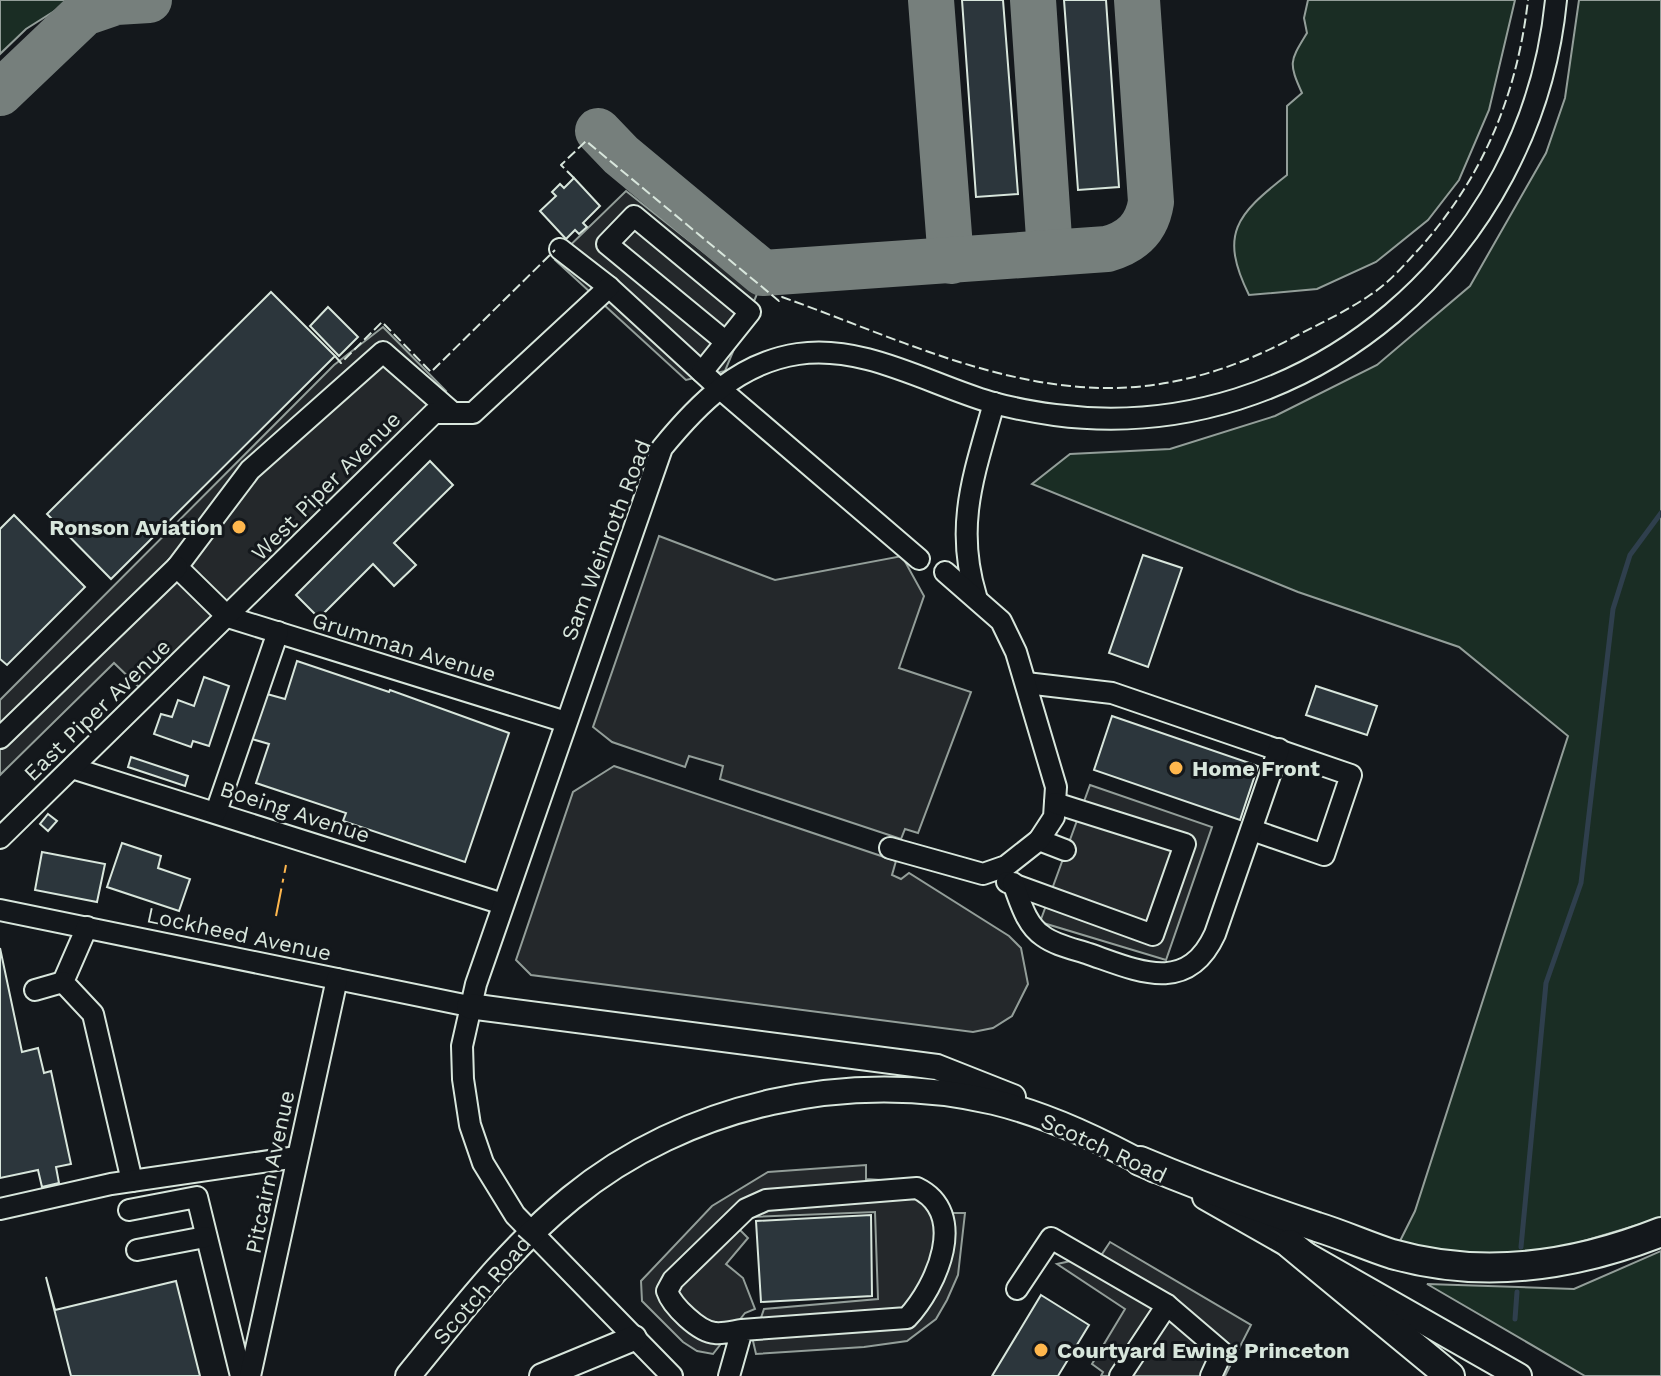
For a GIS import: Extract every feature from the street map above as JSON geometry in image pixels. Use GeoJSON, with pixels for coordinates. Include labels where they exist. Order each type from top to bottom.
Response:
{"type":"FeatureCollection","features":[{"type":"Feature","properties":{"kind":"highway"},"geometry":{"type":"LineString","coordinates":[[1140,1161],[1233,1201],[1391,1253],[1434,1263],[1500,1268],[1558,1263],[1623,1247],[1661,1232]]}},
{"type":"Feature","properties":{"kind":"highway"},"geometry":{"type":"LineString","coordinates":[[1290,1244],[1450,1376]]}},
{"type":"Feature","properties":{"kind":"main road"},"geometry":{"type":"LineString","coordinates":[[469,1006],[937,1067],[984,1083],[1065,1125]]}},
{"type":"Feature","properties":{"kind":"main road","name":"Scotch Road"},"geometry":{"type":"LineString","coordinates":[[408,1376],[532,1233],[572,1197],[640,1152],[689,1129],[756,1106],[851,1092],[924,1092],[994,1102],[1065,1125],[1140,1161],[1519,1376]]}},
{"type":"Feature","properties":{"kind":"main road"},"geometry":{"type":"LineString","coordinates":[[542,1376],[634,1338]]}},
{"type":"Feature","properties":{"kind":"street","name":"Sam Weinroth Road"},"geometry":{"type":"LineString","coordinates":[[672,1376],[532,1233],[495,1185],[470,1125],[462,1057],[469,1006],[662,448],[688,416],[718,387],[739,375],[798,354],[856,356],[994,403],[1057,415],[1103,418],[1195,409],[1277,385],[1351,345],[1420,290],[1452,255],[1495,193],[1536,102],[1550,49],[1556,0]]}},
{"type":"Feature","properties":{"kind":"street"},"geometry":{"type":"LineString","coordinates":[[585,268],[634,216],[750,312],[702,372]]}},
{"type":"Feature","properties":{"kind":"street"},"geometry":{"type":"LineString","coordinates":[[607,244],[726,342]]}},
{"type":"Feature","properties":{"kind":"street"},"geometry":{"type":"LineString","coordinates":[[560,249],[609,287],[718,387],[919,559]]}},
{"type":"Feature","properties":{"kind":"street","name":"West Piper Avenue"},"geometry":{"type":"LineString","coordinates":[[228,617],[434,413],[473,413],[609,287]]}},
{"type":"Feature","properties":{"kind":"street"},"geometry":{"type":"LineString","coordinates":[[0,738],[177,567],[250,470],[383,352],[453,413]]}},
{"type":"Feature","properties":{"kind":"street"},"geometry":{"type":"LineString","coordinates":[[976,596],[965,552],[966,505],[994,403]]}},
{"type":"Feature","properties":{"kind":"street"},"geometry":{"type":"LineString","coordinates":[[177,567],[228,617]]}},
{"type":"Feature","properties":{"kind":"street"},"geometry":{"type":"LineString","coordinates":[[945,572],[1001,621],[1016,652],[1056,787],[1054,817],[1039,840],[1006,866],[983,874]]}},
{"type":"Feature","properties":{"kind":"street","name":"Grumman Avenue"},"geometry":{"type":"LineString","coordinates":[[228,617],[566,722]]}},
{"type":"Feature","properties":{"kind":"street","name":"East Piper Avenue"},"geometry":{"type":"LineString","coordinates":[[0,838],[228,617]]}},
{"type":"Feature","properties":{"kind":"street"},"geometry":{"type":"LineString","coordinates":[[216,812],[278,632]]}},
{"type":"Feature","properties":{"kind":"street"},"geometry":{"type":"LineString","coordinates":[[1026,683],[1112,693],[1351,775],[1324,855],[1252,830]]}},
{"type":"Feature","properties":{"kind":"street"},"geometry":{"type":"LineString","coordinates":[[1013,883],[1025,915],[1043,936],[1138,970],[1176,973],[1192,965],[1211,943],[1279,749]]}},
{"type":"Feature","properties":{"kind":"street","name":"Boeing Avenue"},"geometry":{"type":"LineString","coordinates":[[72,768],[503,904]]}},
{"type":"Feature","properties":{"kind":"street"},"geometry":{"type":"LineString","coordinates":[[890,848],[1013,883],[1153,935],[1185,844],[1055,803]]}},
{"type":"Feature","properties":{"kind":"street"},"geometry":{"type":"LineString","coordinates":[[1039,840],[1065,850]]}},
{"type":"Feature","properties":{"kind":"street","name":"Lockheed Avenue"},"geometry":{"type":"LineString","coordinates":[[0,910],[469,1006]]}},
{"type":"Feature","properties":{"kind":"street"},"geometry":{"type":"LineString","coordinates":[[63,982],[87,927]]}},
{"type":"Feature","properties":{"kind":"street","name":"Pitcairn Avenue"},"geometry":{"type":"LineString","coordinates":[[250,1376],[337,979]]}},
{"type":"Feature","properties":{"kind":"street"},"geometry":{"type":"LineString","coordinates":[[35,990],[63,982]]}},
{"type":"Feature","properties":{"kind":"street"},"geometry":{"type":"LineString","coordinates":[[63,982],[93,1014],[132,1181]]}},
{"type":"Feature","properties":{"kind":"street"},"geometry":{"type":"LineString","coordinates":[[0,1209],[132,1181],[297,1157]]}},
{"type":"Feature","properties":{"kind":"street"},"geometry":{"type":"LineString","coordinates":[[917,1188],[930,1194],[942,1207],[946,1228],[939,1263],[922,1302],[907,1318],[742,1330],[713,1334],[670,1300],[667,1291],[673,1280],[746,1209],[766,1200],[917,1188]]}},
{"type":"Feature","properties":{"kind":"street"},"geometry":{"type":"LineString","coordinates":[[129,1210],[197,1197],[241,1376]]}},
{"type":"Feature","properties":{"kind":"street"},"geometry":{"type":"LineString","coordinates":[[137,1250],[205,1237]]}},
{"type":"Feature","properties":{"kind":"street"},"geometry":{"type":"LineString","coordinates":[[1017,1289],[1051,1238],[1167,1305],[1222,1352],[1211,1376]]}},
{"type":"Feature","properties":{"kind":"street"},"geometry":{"type":"LineString","coordinates":[[1120,1376],[1167,1305]]}},
{"type":"Feature","properties":{"kind":"street"},"geometry":{"type":"LineString","coordinates":[[729,1376],[742,1330]]}},
{"type":"Feature","properties":{"kind":"green space"},"geometry":{"type":"Polygon","coordinates":[[[0,0],[72,0],[26,29],[0,54],[0,0]]]}},
{"type":"Feature","properties":{"kind":"green space"},"geometry":{"type":"Polygon","coordinates":[[[1308,0],[1515,0],[1489,110],[1459,180],[1428,220],[1376,262],[1317,289],[1249,295],[1235,256],[1234,241],[1245,214],[1287,175],[1287,106],[1302,93],[1293,62],[1307,33],[1304,18],[1308,0]]]}},
{"type":"Feature","properties":{"kind":"green space"},"geometry":{"type":"Polygon","coordinates":[[[1579,0],[1661,0],[1661,1218],[1523,1259],[1398,1245],[1415,1211],[1568,736],[1459,647],[1298,592],[1032,484],[1070,454],[1170,449],[1275,416],[1377,365],[1470,286],[1546,153],[1565,98],[1579,0]]]}},
{"type":"Feature","properties":{"kind":"green space"},"geometry":{"type":"Polygon","coordinates":[[[1661,1251],[1661,1376],[1585,1376],[1427,1284],[1574,1289],[1661,1251]]]}},
{"type":"Feature","properties":{"kind":"shaded area"},"geometry":{"type":"Polygon","coordinates":[[[626,191],[757,294],[725,371],[686,380],[555,260],[626,191]]]}},
{"type":"Feature","properties":{"kind":"shaded area","name":"Ronson Aviation"},"geometry":{"type":"Polygon","coordinates":[[[383,327],[446,391],[139,687],[114,663],[0,775],[0,700],[334,365],[383,327]]]}},
{"type":"Feature","properties":{"kind":"shaded area"},"geometry":{"type":"Polygon","coordinates":[[[659,536],[775,580],[902,556],[924,596],[899,668],[971,692],[918,833],[905,829],[901,839],[720,779],[723,766],[689,756],[685,767],[612,742],[593,727],[659,536]]]}},
{"type":"Feature","properties":{"kind":"shaded area"},"geometry":{"type":"Polygon","coordinates":[[[614,766],[896,861],[892,875],[901,879],[909,873],[1009,936],[1021,948],[1028,984],[1012,1016],[993,1028],[973,1032],[531,975],[516,960],[573,792],[614,766]]]}},
{"type":"Feature","properties":{"kind":"shaded area"},"geometry":{"type":"Polygon","coordinates":[[[1090,785],[1212,827],[1166,960],[1040,922],[1090,785]]]}},
{"type":"Feature","properties":{"kind":"shaded area"},"geometry":{"type":"Polygon","coordinates":[[[866,1165],[866,1179],[925,1183],[948,1213],[965,1213],[958,1275],[947,1300],[936,1319],[907,1341],[756,1354],[753,1341],[764,1309],[878,1299],[875,1212],[750,1217],[739,1229],[748,1238],[726,1264],[743,1278],[755,1309],[745,1313],[713,1354],[697,1351],[683,1342],[642,1301],[641,1281],[712,1206],[768,1172],[866,1165]]]}},
{"type":"Feature","properties":{"kind":"shaded area"},"geometry":{"type":"Polygon","coordinates":[[[1110,1242],[1251,1325],[1225,1376],[1101,1376],[1103,1372],[1092,1364],[1125,1309],[1057,1264],[1102,1254],[1110,1242]]]}},
{"type":"Feature","properties":{"kind":"building"},"geometry":{"type":"Polygon","coordinates":[[[962,0],[1003,0],[1018,194],[976,197],[962,0]]]}},
{"type":"Feature","properties":{"kind":"building"},"geometry":{"type":"Polygon","coordinates":[[[1064,0],[1106,0],[1119,187],[1078,190],[1064,0]]]}},
{"type":"Feature","properties":{"kind":"building"},"geometry":{"type":"Polygon","coordinates":[[[574,178],[600,206],[583,223],[587,227],[579,234],[575,230],[566,239],[540,211],[556,196],[552,192],[560,184],[564,188],[574,178]]]}},
{"type":"Feature","properties":{"kind":"building"},"geometry":{"type":"Polygon","coordinates":[[[271,292],[335,356],[111,579],[47,514],[271,292]]]}},
{"type":"Feature","properties":{"kind":"building"},"geometry":{"type":"Polygon","coordinates":[[[328,307],[358,337],[339,356],[310,326],[328,307]]]}},
{"type":"Feature","properties":{"kind":"building"},"geometry":{"type":"Polygon","coordinates":[[[430,461],[453,485],[394,543],[416,565],[394,586],[373,564],[319,618],[296,595],[430,461]]]}},
{"type":"Feature","properties":{"kind":"building"},"geometry":{"type":"Polygon","coordinates":[[[14,515],[85,587],[7,665],[0,659],[0,529],[14,515]]]}},
{"type":"Feature","properties":{"kind":"building"},"geometry":{"type":"Polygon","coordinates":[[[1143,555],[1182,568],[1148,667],[1109,653],[1143,555]]]}},
{"type":"Feature","properties":{"kind":"building"},"geometry":{"type":"Polygon","coordinates":[[[297,661],[390,690],[509,733],[465,862],[343,821],[346,813],[256,783],[269,744],[252,739],[267,694],[285,699],[297,661]]]}},
{"type":"Feature","properties":{"kind":"building"},"geometry":{"type":"Polygon","coordinates":[[[204,677],[229,686],[209,746],[193,741],[191,747],[154,734],[161,714],[172,717],[178,700],[194,706],[204,677]]]}},
{"type":"Feature","properties":{"kind":"building"},"geometry":{"type":"Polygon","coordinates":[[[1316,686],[1377,706],[1367,735],[1306,715],[1316,686]]]}},
{"type":"Feature","properties":{"kind":"building","name":"Home Front"},"geometry":{"type":"Polygon","coordinates":[[[1112,716],[1258,766],[1240,820],[1094,770],[1112,716]]]}},
{"type":"Feature","properties":{"kind":"building"},"geometry":{"type":"Polygon","coordinates":[[[131,757],[188,776],[185,786],[128,767],[131,757]]]}},
{"type":"Feature","properties":{"kind":"building"},"geometry":{"type":"Polygon","coordinates":[[[48,814],[57,821],[48,831],[40,824],[48,814]]]}},
{"type":"Feature","properties":{"kind":"building"},"geometry":{"type":"Polygon","coordinates":[[[122,843],[161,856],[158,868],[190,879],[179,911],[107,887],[122,843]]]}},
{"type":"Feature","properties":{"kind":"building"},"geometry":{"type":"Polygon","coordinates":[[[42,852],[105,864],[97,902],[35,890],[42,852]]]}},
{"type":"Feature","properties":{"kind":"building"},"geometry":{"type":"Polygon","coordinates":[[[0,948],[22,1052],[38,1048],[44,1073],[51,1071],[71,1164],[56,1167],[59,1183],[42,1187],[38,1170],[0,1178],[0,948]]]}},
{"type":"Feature","properties":{"kind":"building"},"geometry":{"type":"Polygon","coordinates":[[[871,1215],[872,1296],[761,1302],[756,1221],[871,1215]]]}},
{"type":"Feature","properties":{"kind":"building"},"geometry":{"type":"Polygon","coordinates":[[[46,1277],[55,1310],[176,1281],[200,1376],[71,1376],[46,1277]]]}},
{"type":"Feature","properties":{"kind":"building","name":"Courtyard Ewing Princeton"},"geometry":{"type":"Polygon","coordinates":[[[1041,1295],[1089,1325],[1058,1376],[992,1376],[1041,1295]]]}},
{"type":"Feature","properties":{"kind":"waterway"},"geometry":{"type":"LineString","coordinates":[[1521,1247],[1546,983],[1581,883],[1613,609],[1630,555],[1661,513]]}},
{"type":"Feature","properties":{"kind":"waterway"},"geometry":{"type":"LineString","coordinates":[[1515,1319],[1517,1292]]}},
{"type":"Feature","properties":{"kind":"taxiway"},"geometry":{"type":"LineString","coordinates":[[0,93],[84,13],[116,2],[149,0]]}},
{"type":"Feature","properties":{"kind":"taxiway"},"geometry":{"type":"LineString","coordinates":[[931,0],[951,261]]}},
{"type":"Feature","properties":{"kind":"taxiway"},"geometry":{"type":"LineString","coordinates":[[1033,0],[1050,253]]}},
{"type":"Feature","properties":{"kind":"taxiway"},"geometry":{"type":"LineString","coordinates":[[598,131],[621,155],[763,273],[1107,249],[1137,233],[1146,219],[1151,202],[1137,0]]}},
{"type":"Feature","properties":{"kind":"fence"},"geometry":{"type":"LineString","coordinates":[[574,178],[561,165],[586,141],[779,301],[782,297],[960,362],[996,373],[1070,386],[1130,387],[1187,379],[1243,361],[1334,317],[1383,285],[1418,250],[1461,194],[1493,134],[1515,69],[1528,0]]}},
{"type":"Feature","properties":{"kind":"fence"},"geometry":{"type":"LineString","coordinates":[[335,356],[341,363],[382,322],[431,372],[555,250]]}},
{"type":"Feature","properties":{"kind":"power"},"geometry":{"type":"LineString","coordinates":[[276,916],[286,865]]}},
{"type":"Feature","properties":{"kind":"place","name":"Ronson Aviation"},"geometry":{"type":"Point","coordinates":[239,527]}},
{"type":"Feature","properties":{"kind":"place","name":"Home Front"},"geometry":{"type":"Point","coordinates":[1176,768]}},
{"type":"Feature","properties":{"kind":"place","name":"Courtyard Ewing Princeton"},"geometry":{"type":"Point","coordinates":[1041,1350]}}]}
